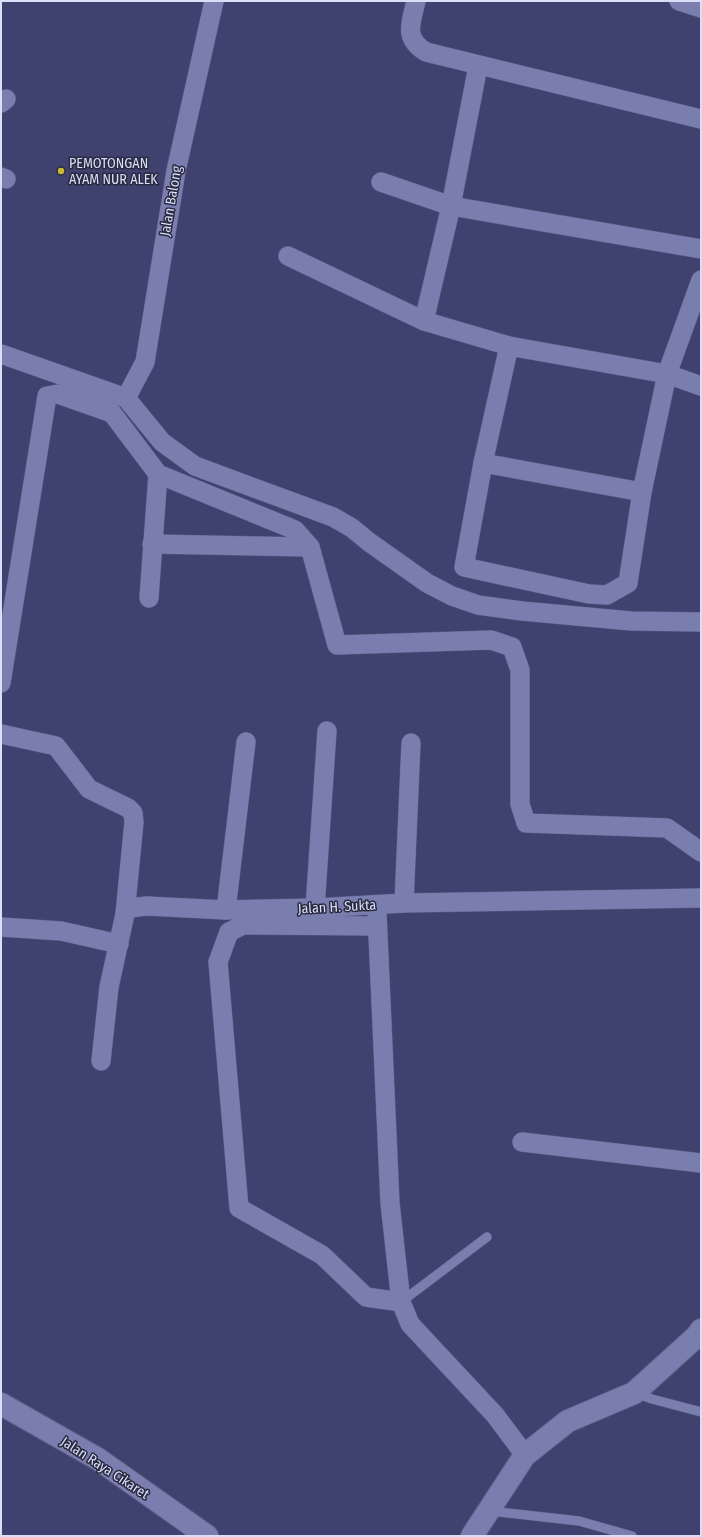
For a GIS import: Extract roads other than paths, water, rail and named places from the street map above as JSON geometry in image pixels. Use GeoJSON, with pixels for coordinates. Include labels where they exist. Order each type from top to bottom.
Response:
{"type":"FeatureCollection","features":[{"type":"Feature","properties":{"kind":"main road"},"geometry":{"type":"LineString","coordinates":[[472,1536],[490,1511],[525,1455],[568,1422],[634,1393],[697,1336],[701,1330]]}},
{"type":"Feature","properties":{"kind":"main road","name":"Jalan Raya Cikaret"},"geometry":{"type":"LineString","coordinates":[[1,1404],[98,1459],[206,1536]]}},
{"type":"Feature","properties":{"kind":"street","name":"Jalan Balong"},"geometry":{"type":"LineString","coordinates":[[126,398],[145,362],[176,171],[214,1]]}},
{"type":"Feature","properties":{"kind":"street"},"geometry":{"type":"LineString","coordinates":[[416,1],[410,30],[413,41],[418,47],[426,52],[478,66],[701,119]]}},
{"type":"Feature","properties":{"kind":"street"},"geometry":{"type":"LineString","coordinates":[[678,1],[701,8]]}},
{"type":"Feature","properties":{"kind":"street"},"geometry":{"type":"LineString","coordinates":[[424,321],[451,206],[478,66]]}},
{"type":"Feature","properties":{"kind":"street"},"geometry":{"type":"LineString","coordinates":[[381,182],[451,206],[701,249]]}},
{"type":"Feature","properties":{"kind":"street"},"geometry":{"type":"LineString","coordinates":[[288,256],[424,321],[509,346],[667,374],[701,386]]}},
{"type":"Feature","properties":{"kind":"street"},"geometry":{"type":"LineString","coordinates":[[509,346],[483,463],[464,567],[589,594],[607,595],[628,583],[642,492],[667,374],[701,280]]}},
{"type":"Feature","properties":{"kind":"street"},"geometry":{"type":"LineString","coordinates":[[1,354],[126,398],[162,442],[195,466],[332,517],[352,528],[369,542],[427,583],[452,596],[478,605],[522,611],[631,621],[701,622]]}},
{"type":"Feature","properties":{"kind":"street"},"geometry":{"type":"LineString","coordinates":[[1,683],[47,396],[58,394],[112,413],[158,474],[295,530],[310,547],[337,645],[491,640],[512,647],[520,670],[520,804],[526,823],[668,828],[701,852]]}},
{"type":"Feature","properties":{"kind":"street"},"geometry":{"type":"LineString","coordinates":[[483,463],[642,492]]}},
{"type":"Feature","properties":{"kind":"street"},"geometry":{"type":"LineString","coordinates":[[149,598],[158,474]]}},
{"type":"Feature","properties":{"kind":"street"},"geometry":{"type":"LineString","coordinates":[[152,544],[310,547]]}},
{"type":"Feature","properties":{"kind":"street"},"geometry":{"type":"LineString","coordinates":[[315,908],[327,731]]}},
{"type":"Feature","properties":{"kind":"street"},"geometry":{"type":"LineString","coordinates":[[1,734],[56,746],[89,789],[128,808],[133,814],[134,822],[125,914],[109,988],[100,1061]]}},
{"type":"Feature","properties":{"kind":"street"},"geometry":{"type":"LineString","coordinates":[[226,910],[246,742]]}},
{"type":"Feature","properties":{"kind":"street"},"geometry":{"type":"LineString","coordinates":[[404,903],[411,743]]}},
{"type":"Feature","properties":{"kind":"street","name":"Jalan H. Sukta"},"geometry":{"type":"LineString","coordinates":[[125,914],[130,908],[147,906],[226,910],[315,908],[404,903],[701,898]]}},
{"type":"Feature","properties":{"kind":"street"},"geometry":{"type":"LineString","coordinates":[[377,905],[390,1203],[401,1302],[410,1324],[495,1415],[525,1455]]}},
{"type":"Feature","properties":{"kind":"street"},"geometry":{"type":"LineString","coordinates":[[377,926],[243,925],[229,932],[218,962],[239,1208],[322,1255],[366,1297],[401,1302]]}},
{"type":"Feature","properties":{"kind":"street"},"geometry":{"type":"LineString","coordinates":[[1,927],[61,931],[119,944]]}},
{"type":"Feature","properties":{"kind":"street"},"geometry":{"type":"LineString","coordinates":[[522,1142],[701,1163]]}},
{"type":"Feature","properties":{"kind":"lane"},"geometry":{"type":"LineString","coordinates":[[401,1302],[487,1237]]}},
{"type":"Feature","properties":{"kind":"lane"},"geometry":{"type":"LineString","coordinates":[[634,1393],[701,1412]]}},
{"type":"Feature","properties":{"kind":"lane"},"geometry":{"type":"LineString","coordinates":[[490,1511],[580,1520],[632,1536]]}},
{"type":"Feature","properties":{"kind":"place","name":"PEMOTONGAN AYAM NUR ALEK"},"geometry":{"type":"Point","coordinates":[61,171]}}]}
